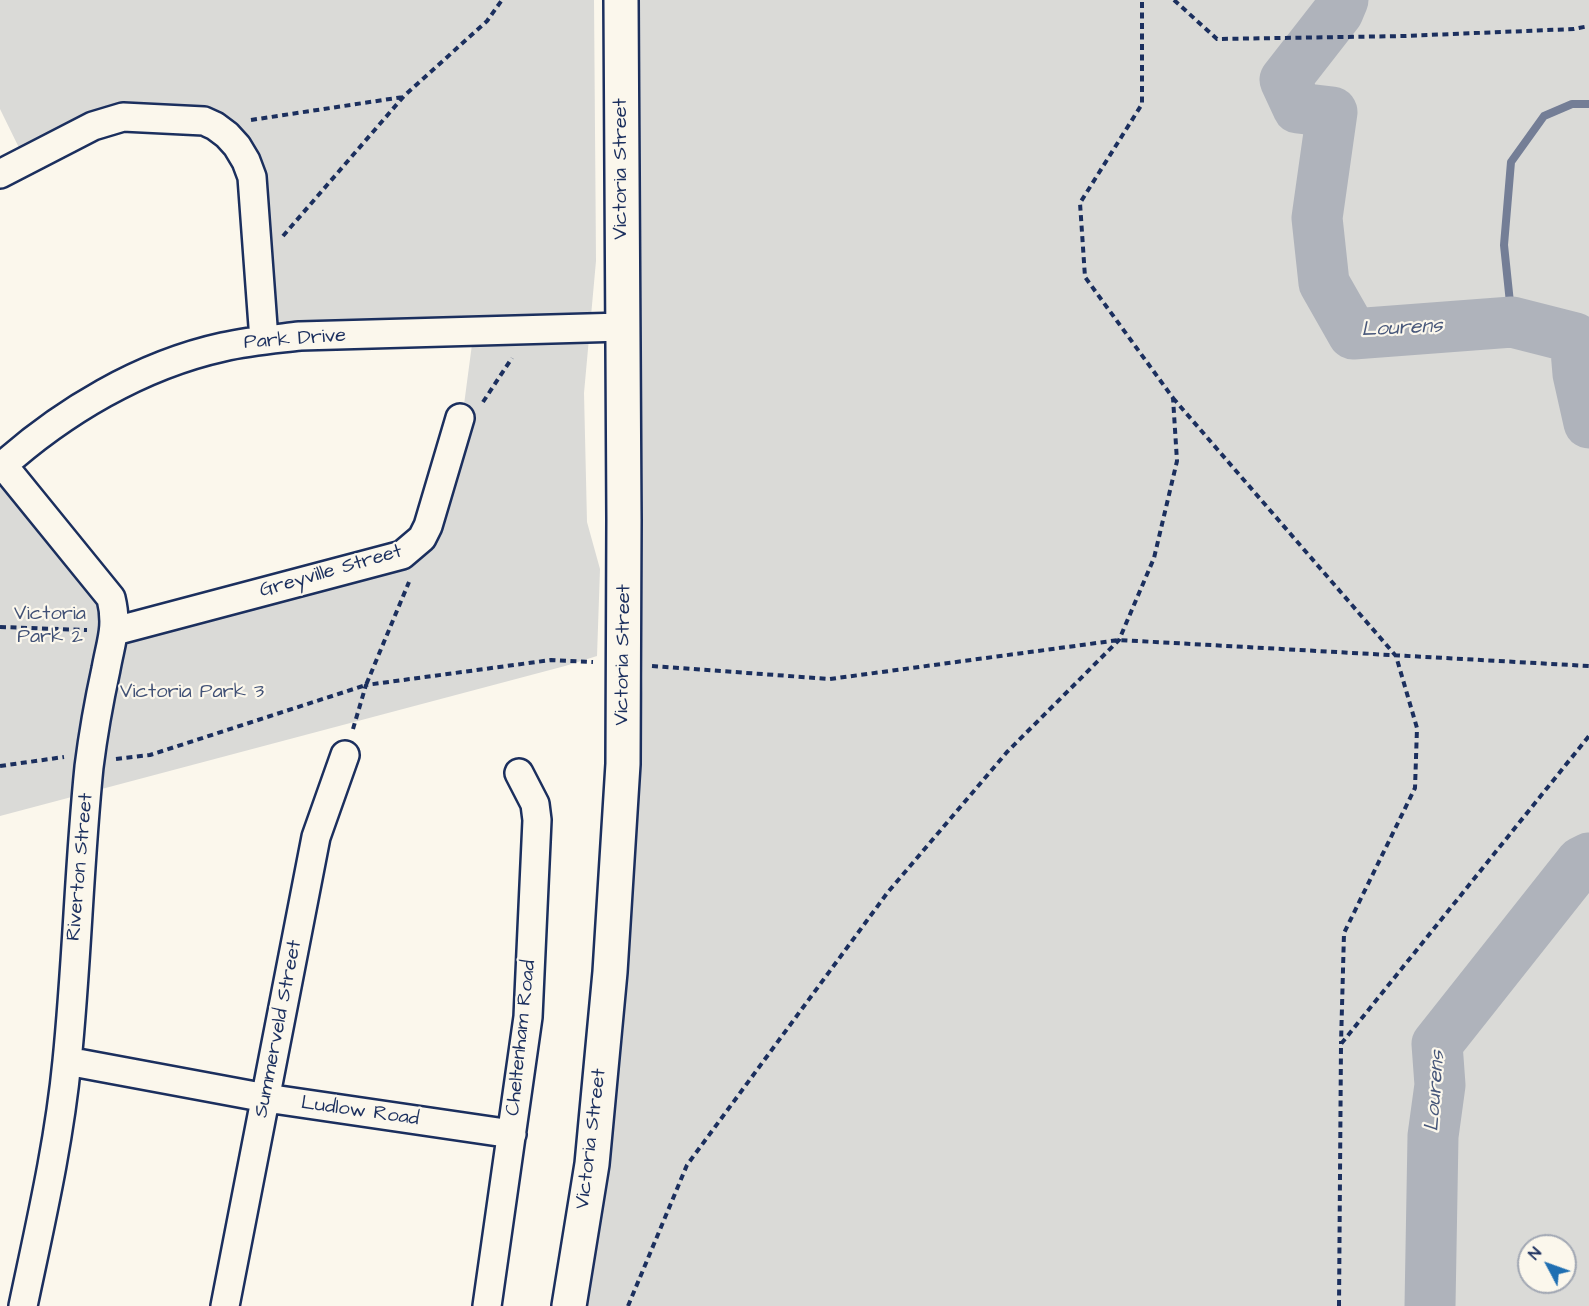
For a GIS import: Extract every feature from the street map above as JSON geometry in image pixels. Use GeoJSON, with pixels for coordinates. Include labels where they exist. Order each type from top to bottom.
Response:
{"type":"FeatureCollection","features":[{"type":"Feature","properties":{"kind":"main road","name":"Victoria Street"},"geometry":{"type":"LineString","coordinates":[[569,1306],[592,1164],[610,972],[622,764],[625,664],[621,0]]}},
{"type":"Feature","properties":{"kind":"street"},"geometry":{"type":"LineString","coordinates":[[0,174],[93,126],[123,117],[204,121],[215,126],[237,146],[252,177],[264,340]]}},
{"type":"Feature","properties":{"kind":"street","name":"Park Drive"},"geometry":{"type":"LineString","coordinates":[[2,467],[23,447],[53,425],[108,392],[144,374],[202,353],[264,340],[300,336],[623,327]]}},
{"type":"Feature","properties":{"kind":"street","name":"Greyville Street"},"geometry":{"type":"LineString","coordinates":[[115,631],[402,555],[422,538],[428,526],[460,418]]}},
{"type":"Feature","properties":{"kind":"street","name":"Riverton Street"},"geometry":{"type":"LineString","coordinates":[[2,467],[111,598],[115,614],[115,631],[106,667],[90,763],[83,825],[67,1061],[56,1148],[23,1306]]}},
{"type":"Feature","properties":{"kind":"street","name":"Summerveld Street"},"geometry":{"type":"LineString","coordinates":[[225,1306],[316,837],[345,755]]}},
{"type":"Feature","properties":{"kind":"street","name":"Cheltenham Road"},"geometry":{"type":"LineString","coordinates":[[487,1306],[528,1017],[537,820],[535,804],[519,773]]}},
{"type":"Feature","properties":{"kind":"street","name":"Ludlow Road"},"geometry":{"type":"LineString","coordinates":[[67,1061],[266,1098],[512,1134]]}},
{"type":"Feature","properties":{"kind":"path"},"geometry":{"type":"LineString","coordinates":[[256,250],[283,236],[404,96],[487,21],[502,0]]}},
{"type":"Feature","properties":{"kind":"path"},"geometry":{"type":"LineString","coordinates":[[1142,0],[1142,104],[1080,203],[1085,276],[1173,398],[1396,656],[1417,728],[1415,788],[1344,933],[1339,1306]]}},
{"type":"Feature","properties":{"kind":"path"},"geometry":{"type":"LineString","coordinates":[[1174,0],[1217,39],[1404,36],[1574,29],[1589,26]]}},
{"type":"Feature","properties":{"kind":"path"},"geometry":{"type":"LineString","coordinates":[[215,126],[404,96]]}},
{"type":"Feature","properties":{"kind":"path"},"geometry":{"type":"LineString","coordinates":[[460,418],[481,405],[518,350],[518,329]]}},
{"type":"Feature","properties":{"kind":"path"},"geometry":{"type":"LineString","coordinates":[[628,1306],[687,1165],[735,1099],[888,892],[1007,752],[1119,640],[1154,558],[1177,461],[1173,398]]}},
{"type":"Feature","properties":{"kind":"path"},"geometry":{"type":"LineString","coordinates":[[345,755],[366,685],[417,562],[412,548]]}},
{"type":"Feature","properties":{"kind":"path"},"geometry":{"type":"LineString","coordinates":[[0,627],[115,631]]}},
{"type":"Feature","properties":{"kind":"path"},"geometry":{"type":"LineString","coordinates":[[0,766],[65,757],[90,763],[150,755],[366,685],[551,660],[830,679],[1119,640],[1589,666]]}},
{"type":"Feature","properties":{"kind":"path"},"geometry":{"type":"LineString","coordinates":[[1341,1044],[1589,736]]}},
{"type":"Feature","properties":{"kind":"green space"},"geometry":{"type":"Polygon","coordinates":[[[0,0],[594,0],[596,261],[584,393],[587,522],[600,569],[597,656],[0,816],[0,470],[123,634],[401,557],[462,420],[474,329],[265,338],[253,176],[223,129],[122,115],[25,160],[0,109],[0,0]]]}},
{"type":"Feature","properties":{"kind":"green space"},"geometry":{"type":"Polygon","coordinates":[[[640,0],[1589,0],[1589,1306],[586,1306],[623,1035],[643,677],[640,0]]]}},
{"type":"Feature","properties":{"kind":"waterway","name":"Lourens"},"geometry":{"type":"LineString","coordinates":[[1343,0],[1338,12],[1285,80],[1298,108],[1332,112],[1317,218],[1324,283],[1353,334],[1512,322],[1575,338],[1578,374],[1589,423]]}},
{"type":"Feature","properties":{"kind":"waterway"},"geometry":{"type":"LineString","coordinates":[[1512,322],[1504,245],[1511,162],[1544,116],[1572,104],[1589,104]]}},
{"type":"Feature","properties":{"kind":"waterway","name":"Lourens"},"geometry":{"type":"LineString","coordinates":[[1430,1306],[1433,1136],[1440,1085],[1437,1044],[1581,862],[1589,858]]}},
{"type":"Feature","properties":{"kind":"park label","name":"Victoria Park 2"},"geometry":{"type":"Point","coordinates":[50,626]}},
{"type":"Feature","properties":{"kind":"park label","name":"Victoria Park 3"},"geometry":{"type":"Point","coordinates":[192,693]}}]}
